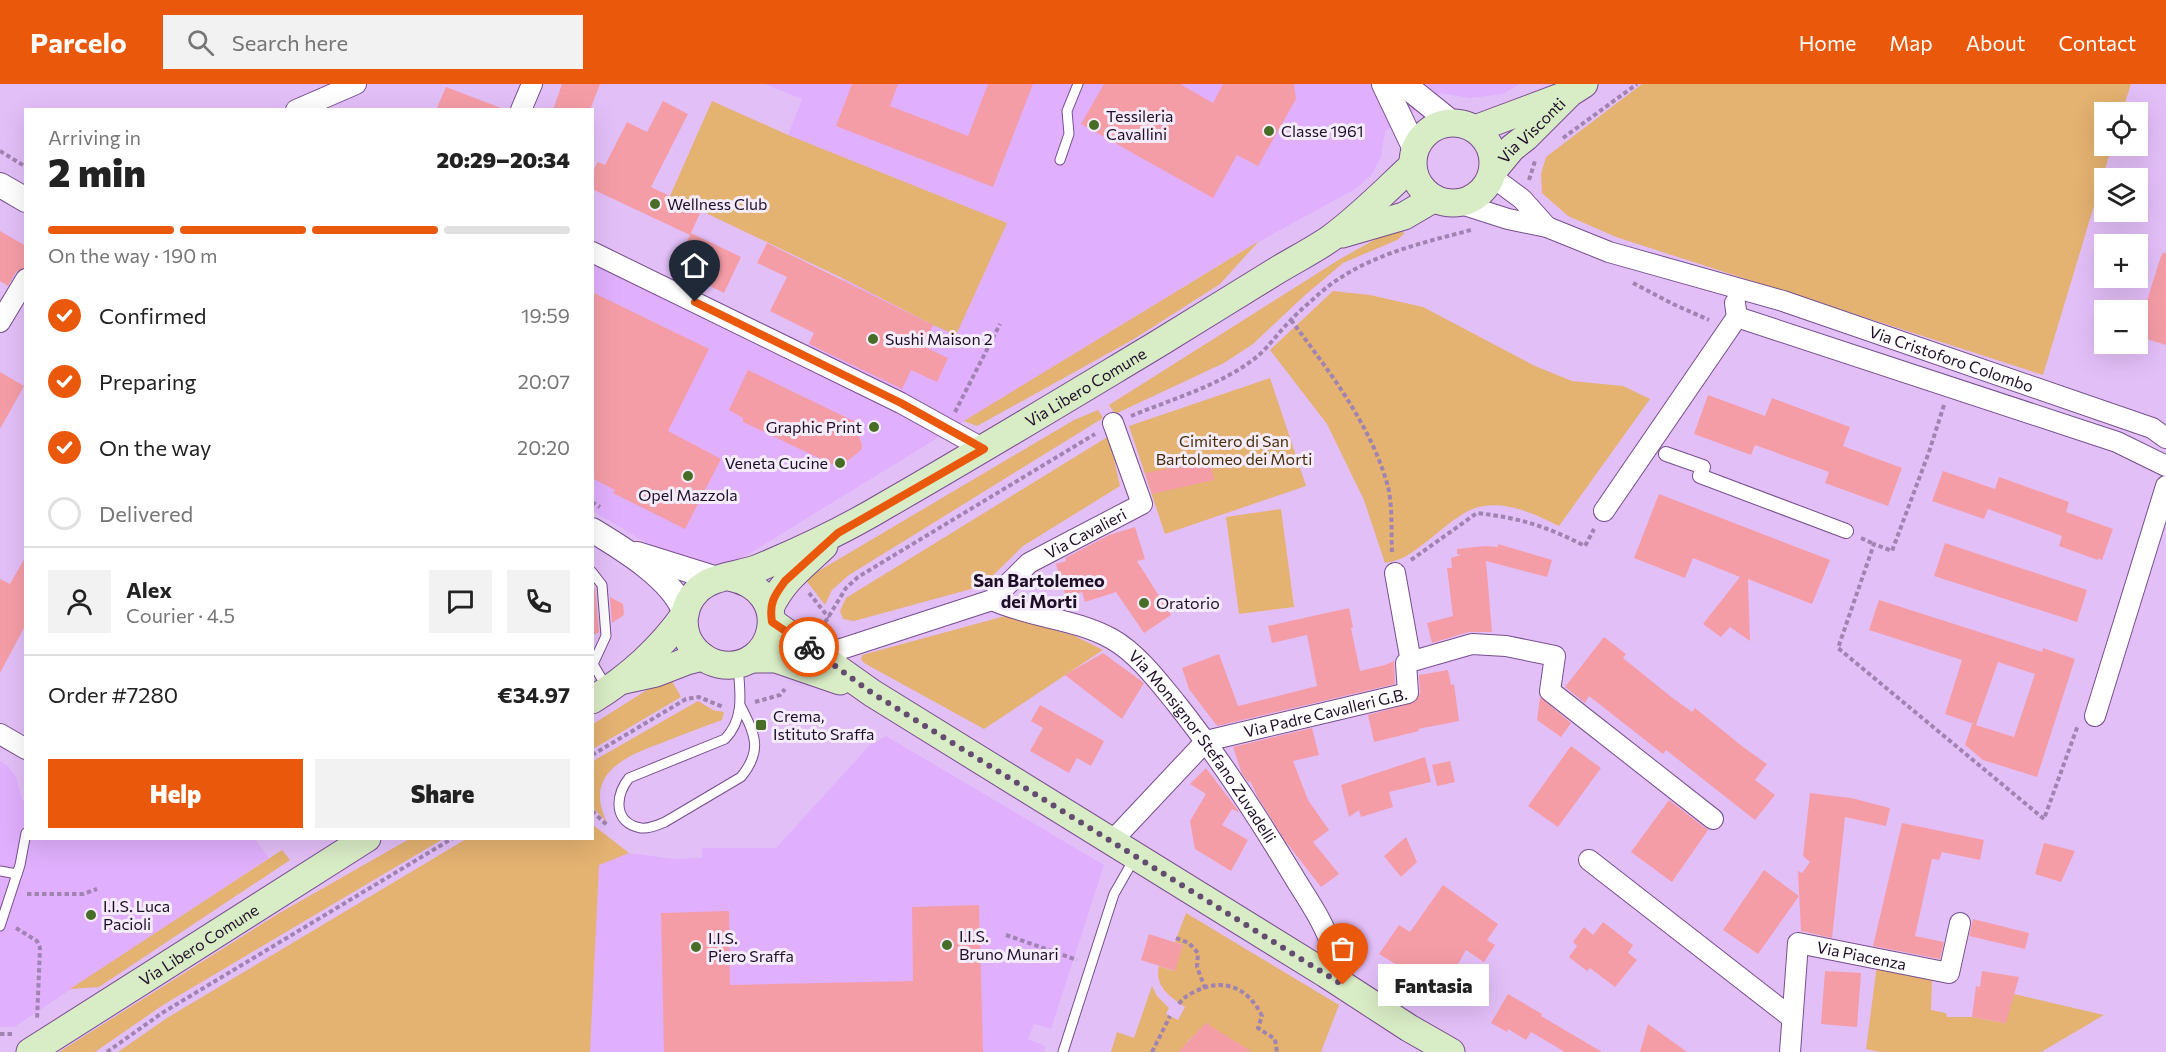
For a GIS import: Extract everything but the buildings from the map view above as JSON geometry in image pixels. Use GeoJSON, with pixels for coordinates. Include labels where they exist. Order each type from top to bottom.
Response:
{"type":"FeatureCollection","features":[{"type":"Feature","properties":{"kind":"main road","name":"Via Visconti"},"geometry":{"type":"LineString","coordinates":[[1463,126],[1577,89]]}},
{"type":"Feature","properties":{"kind":"main road","name":"Via Visconti"},"geometry":{"type":"LineString","coordinates":[[1492,173],[1512,148],[1577,89]]}},
{"type":"Feature","properties":{"kind":"main road","name":"Via Libero Comune"},"geometry":{"type":"LineString","coordinates":[[608,690],[671,633],[685,614],[696,591],[723,578],[759,568],[838,533],[984,449],[1332,237],[1414,158],[1421,139],[1429,130],[1440,125],[1463,126]]}},
{"type":"Feature","properties":{"kind":"main road"},"geometry":{"type":"LineString","coordinates":[[1463,126],[1484,137],[1493,158],[1492,173]]}},
{"type":"Feature","properties":{"kind":"main road"},"geometry":{"type":"LineString","coordinates":[[1414,158],[1419,185],[1445,201]]}},
{"type":"Feature","properties":{"kind":"main road","name":"Via Libero Comune"},"geometry":{"type":"LineString","coordinates":[[1332,237],[1404,216],[1445,201],[1470,200],[1480,192],[1492,173]]}},
{"type":"Feature","properties":{"kind":"main road","name":"Via Libero Comune"},"geometry":{"type":"LineString","coordinates":[[745,662],[762,649],[769,636],[771,615],[778,591],[785,581],[838,533]]}},
{"type":"Feature","properties":{"kind":"main road"},"geometry":{"type":"LineString","coordinates":[[723,578],[742,580],[753,585],[763,595],[771,615],[826,660],[872,693],[1451,1052]]}},
{"type":"Feature","properties":{"kind":"main road"},"geometry":{"type":"LineString","coordinates":[[685,614],[684,626],[687,639],[703,657],[720,664],[776,659],[872,693]]}},
{"type":"Feature","properties":{"kind":"main road"},"geometry":{"type":"LineString","coordinates":[[608,690],[703,657]]}},
{"type":"Feature","properties":{"kind":"main road","name":"Via Libero Comune"},"geometry":{"type":"LineString","coordinates":[[30,1052],[364,840]]}},
{"type":"Feature","properties":{"kind":"street"},"geometry":{"type":"LineString","coordinates":[[301,108],[356,84]]}},
{"type":"Feature","properties":{"kind":"street"},"geometry":{"type":"LineString","coordinates":[[1384,84],[1414,158]]}},
{"type":"Feature","properties":{"kind":"street"},"geometry":{"type":"LineString","coordinates":[[1395,84],[1411,90],[1463,126]]}},
{"type":"Feature","properties":{"kind":"street"},"geometry":{"type":"LineString","coordinates":[[522,108],[529,85]]}},
{"type":"Feature","properties":{"kind":"street","name":"Via Cristoforo Colombo"},"geometry":{"type":"LineString","coordinates":[[1492,173],[1522,199],[1547,227]]}},
{"type":"Feature","properties":{"kind":"street"},"geometry":{"type":"LineString","coordinates":[[0,185],[24,199]]}},
{"type":"Feature","properties":{"kind":"street","name":"Via Cristoforo Colombo"},"geometry":{"type":"LineString","coordinates":[[1445,201],[1508,219],[1547,227],[1609,252],[1805,308],[2152,428],[2166,438]]}},
{"type":"Feature","properties":{"kind":"street"},"geometry":{"type":"LineString","coordinates":[[594,253],[901,403],[984,449]]}},
{"type":"Feature","properties":{"kind":"street"},"geometry":{"type":"LineString","coordinates":[[0,322],[24,282]]}},
{"type":"Feature","properties":{"kind":"street"},"geometry":{"type":"LineString","coordinates":[[1604,511],[1737,317],[1732,286]]}},
{"type":"Feature","properties":{"kind":"street","name":"Via Cristoforo Colombo"},"geometry":{"type":"LineString","coordinates":[[1737,317],[2117,442],[2166,466]]}},
{"type":"Feature","properties":{"kind":"street","name":"Via Cavalieri"},"geometry":{"type":"LineString","coordinates":[[826,660],[834,651],[992,600],[1029,562],[1142,504],[1113,423]]}},
{"type":"Feature","properties":{"kind":"street"},"geometry":{"type":"LineString","coordinates":[[1666,454],[1703,467],[1700,477],[1846,531]]}},
{"type":"Feature","properties":{"kind":"street"},"geometry":{"type":"LineString","coordinates":[[2096,717],[2166,486]]}},
{"type":"Feature","properties":{"kind":"street"},"geometry":{"type":"LineString","coordinates":[[596,535],[629,552],[723,578]]}},
{"type":"Feature","properties":{"kind":"street"},"geometry":{"type":"LineString","coordinates":[[629,552],[675,593],[685,614]]}},
{"type":"Feature","properties":{"kind":"street"},"geometry":{"type":"LineString","coordinates":[[1395,573],[1411,662]]}},
{"type":"Feature","properties":{"kind":"street","name":"Via Monsignor Stefano Zuvadelli"},"geometry":{"type":"LineString","coordinates":[[992,600],[1012,609],[1067,621],[1113,640],[1151,671],[1206,741],[1262,824],[1317,916],[1332,949],[1332,962],[1326,974]]}},
{"type":"Feature","properties":{"kind":"street","name":"Via Padre Cavalleri G.B."},"geometry":{"type":"LineString","coordinates":[[1206,741],[1408,693],[1406,663],[1472,644],[1506,646],[1555,656],[1550,691],[1713,819]]}},
{"type":"Feature","properties":{"kind":"street"},"geometry":{"type":"LineString","coordinates":[[0,734],[24,748]]}},
{"type":"Feature","properties":{"kind":"street"},"geometry":{"type":"LineString","coordinates":[[1112,841],[1206,741]]}},
{"type":"Feature","properties":{"kind":"street"},"geometry":{"type":"LineString","coordinates":[[1589,860],[1792,1018]]}},
{"type":"Feature","properties":{"kind":"street","name":"Via Piacenza"},"geometry":{"type":"LineString","coordinates":[[1790,1052],[1798,943],[1949,973],[1960,923]]}},
{"type":"Feature","properties":{"kind":"lane"},"geometry":{"type":"LineString","coordinates":[[1060,160],[1069,134],[1067,111],[1078,84]]}},
{"type":"Feature","properties":{"kind":"lane"},"geometry":{"type":"LineString","coordinates":[[594,575],[602,585],[606,636],[594,664],[608,690]]}},
{"type":"Feature","properties":{"kind":"lane"},"geometry":{"type":"LineString","coordinates":[[740,705],[755,735],[755,749],[749,767],[741,777],[653,827],[642,828],[628,823],[621,814],[618,801],[621,789],[629,778],[725,739],[737,722],[745,662]]}},
{"type":"Feature","properties":{"kind":"lane"},"geometry":{"type":"LineString","coordinates":[[1,924],[17,874],[24,840]]}},
{"type":"Feature","properties":{"kind":"lane"},"geometry":{"type":"LineString","coordinates":[[1063,1052],[1114,894],[1136,857]]}},
{"type":"Feature","properties":{"kind":"lane"},"geometry":{"type":"LineString","coordinates":[[0,871],[17,874]]}},
{"type":"Feature","properties":{"kind":"path"},"geometry":{"type":"LineString","coordinates":[[1555,144],[1637,84]]}},
{"type":"Feature","properties":{"kind":"path"},"geometry":{"type":"LineString","coordinates":[[0,151],[24,166]]}},
{"type":"Feature","properties":{"kind":"path"},"geometry":{"type":"LineString","coordinates":[[1290,320],[1331,373],[1369,437],[1388,485],[1392,560],[1395,573],[1477,513],[1510,517],[1537,524],[1584,546],[1604,511]]}},
{"type":"Feature","properties":{"kind":"path"},"geometry":{"type":"LineString","coordinates":[[946,428],[1000,324]]}},
{"type":"Feature","properties":{"kind":"path"},"geometry":{"type":"LineString","coordinates":[[1949,387],[1929,452],[1892,551],[1874,544],[1839,648],[2044,819],[2078,726],[2096,717]]}},
{"type":"Feature","properties":{"kind":"path"},"geometry":{"type":"LineString","coordinates":[[107,1052],[162,1013],[450,840]]}},
{"type":"Feature","properties":{"kind":"path"},"geometry":{"type":"LineString","coordinates":[[32,894],[83,894],[97,889]]}},
{"type":"Feature","properties":{"kind":"path"},"geometry":{"type":"LineString","coordinates":[[1,924],[28,935],[37,941],[40,948],[37,1011]]}},
{"type":"Feature","properties":{"kind":"path"},"geometry":{"type":"LineString","coordinates":[[1006,934],[1091,965]]}},
{"type":"Feature","properties":{"kind":"path"},"geometry":{"type":"LineString","coordinates":[[1176,938],[1189,943],[1198,953],[1197,967],[1205,988]]}},
{"type":"Feature","properties":{"kind":"path"},"geometry":{"type":"LineString","coordinates":[[1179,1004],[1189,995],[1205,988],[1225,986],[1239,989],[1255,1001],[1262,1016],[1258,1028],[1275,1039],[1277,1052]]}},
{"type":"Feature","properties":{"kind":"path"},"geometry":{"type":"LineString","coordinates":[[1152,1052],[1170,1016]]}},
{"type":"Feature","properties":{"kind":"shaded area"},"geometry":{"type":"Polygon","coordinates":[[[765,84],[1520,84],[1503,94],[1470,98],[1440,93],[1385,131],[1381,157],[1372,174],[1357,188],[1240,252],[734,563],[698,566],[679,562],[594,512],[594,267],[598,261],[800,360],[842,278],[933,325],[1006,223],[788,135],[802,99],[765,84]]]}},
{"type":"Feature","properties":{"kind":"shaded area"},"geometry":{"type":"Polygon","coordinates":[[[886,736],[1104,865],[1051,1029],[1034,1024],[1028,1039],[1045,1046],[1043,1052],[589,1052],[599,864],[629,853],[674,859],[702,858],[702,848],[776,848],[870,745],[886,736]]]}},
{"type":"Feature","properties":{"kind":"shaded area","name":"I.I.S. Luca Pacioli"},"geometry":{"type":"Polygon","coordinates":[[[0,761],[8,766],[16,777],[24,801],[24,840],[256,840],[269,858],[14,1027],[0,1027],[0,761]]]}},
{"type":"Feature","properties":{"kind":"green space"},"geometry":{"type":"Polygon","coordinates":[[[1642,84],[2131,84],[2125,102],[2094,102],[2094,156],[2109,156],[2105,168],[2094,168],[2094,206],[2043,375],[1616,237],[1568,216],[1542,193],[1541,174],[1546,157],[1642,84]]]}},
{"type":"Feature","properties":{"kind":"green space"},"geometry":{"type":"Polygon","coordinates":[[[712,101],[788,135],[1007,223],[956,335],[670,196],[712,101]]]}},
{"type":"Feature","properties":{"kind":"green space"},"geometry":{"type":"Polygon","coordinates":[[[1401,225],[1404,234],[1397,240],[1343,263],[1253,344],[1224,363],[1115,414],[1109,405],[1340,259],[1401,225]]]}},
{"type":"Feature","properties":{"kind":"green space"},"geometry":{"type":"Polygon","coordinates":[[[1259,241],[1220,284],[1134,339],[977,426],[964,421],[1259,241]]]}},
{"type":"Feature","properties":{"kind":"green space"},"geometry":{"type":"Polygon","coordinates":[[[1333,291],[1370,295],[1423,307],[1535,366],[1572,381],[1623,386],[1650,399],[1559,526],[1514,508],[1489,505],[1478,507],[1466,512],[1407,556],[1385,563],[1364,500],[1327,424],[1270,350],[1333,291]]]}},
{"type":"Feature","properties":{"kind":"green space","name":"Cimitero di San Bartolomeo dei Morti"},"geometry":{"type":"Polygon","coordinates":[[[1270,378],[1306,486],[1165,534],[1129,426],[1270,378]]]}},
{"type":"Feature","properties":{"kind":"green space"},"geometry":{"type":"Polygon","coordinates":[[[1098,410],[1103,418],[849,575],[832,590],[825,605],[805,579],[1074,420],[1098,410]]]}},
{"type":"Feature","properties":{"kind":"green space"},"geometry":{"type":"Polygon","coordinates":[[[1109,436],[1120,486],[1023,546],[982,586],[854,621],[843,619],[840,611],[846,598],[1109,436]]]}},
{"type":"Feature","properties":{"kind":"green space"},"geometry":{"type":"Polygon","coordinates":[[[1281,509],[1294,607],[1239,614],[1226,517],[1281,509]]]}},
{"type":"Feature","properties":{"kind":"green space"},"geometry":{"type":"Polygon","coordinates":[[[1005,616],[1075,636],[1103,650],[984,729],[864,663],[861,659],[862,655],[1005,616]]]}},
{"type":"Feature","properties":{"kind":"green space"},"geometry":{"type":"Polygon","coordinates":[[[669,676],[681,697],[594,748],[594,723],[669,676]]]}},
{"type":"Feature","properties":{"kind":"green space"},"geometry":{"type":"Polygon","coordinates":[[[698,701],[713,710],[724,712],[722,720],[636,753],[613,768],[600,791],[601,805],[607,822],[594,809],[594,760],[698,701]]]}},
{"type":"Feature","properties":{"kind":"green space"},"geometry":{"type":"Polygon","coordinates":[[[594,826],[629,853],[599,865],[590,1052],[118,1052],[167,1018],[464,840],[594,840],[594,826]]]}},
{"type":"Feature","properties":{"kind":"green space"},"geometry":{"type":"Polygon","coordinates":[[[407,840],[441,840],[163,1005],[95,1052],[59,1052],[276,915],[407,840]]]}},
{"type":"Feature","properties":{"kind":"green space"},"geometry":{"type":"Polygon","coordinates":[[[282,850],[290,860],[99,987],[70,989],[282,850]]]}},
{"type":"Feature","properties":{"kind":"green space"},"geometry":{"type":"Polygon","coordinates":[[[1186,913],[1339,1005],[1321,1052],[1252,1052],[1206,1024],[1188,1041],[1184,1052],[1111,1052],[1117,1032],[1134,1038],[1152,986],[1157,996],[1169,1008],[1166,1014],[1178,1020],[1185,1007],[1161,986],[1158,973],[1159,966],[1174,971],[1183,945],[1175,942],[1186,913]]]}},
{"type":"Feature","properties":{"kind":"green space"},"geometry":{"type":"Polygon","coordinates":[[[1877,965],[1932,976],[1931,1010],[1946,1013],[1947,1017],[1972,1017],[2005,1023],[2014,994],[2104,1015],[2041,1052],[1880,1052],[1866,1049],[1877,965]]]}},
{"type":"Feature","properties":{"kind":"way so far"},"geometry":{"type":"LineString","coordinates":[[809,647],[872,693],[1343,985]]}},
{"type":"Feature","properties":{"kind":"place","name":"Tessileria Cavallini"},"geometry":{"type":"Point","coordinates":[1094,125]}},
{"type":"Feature","properties":{"kind":"place","name":"Classe 1961"},"geometry":{"type":"Point","coordinates":[1269,131]}},
{"type":"Feature","properties":{"kind":"place","name":"Wellness Club"},"geometry":{"type":"Point","coordinates":[655,204]}},
{"type":"Feature","properties":{"kind":"place","name":"Sushi Maison 2"},"geometry":{"type":"Point","coordinates":[873,339]}},
{"type":"Feature","properties":{"kind":"place","name":"Graphic Print"},"geometry":{"type":"Point","coordinates":[874,427]}},
{"type":"Feature","properties":{"kind":"place","name":"Veneta Cucine"},"geometry":{"type":"Point","coordinates":[840,463]}},
{"type":"Feature","properties":{"kind":"place","name":"Opel Mazzola"},"geometry":{"type":"Point","coordinates":[688,476]}},
{"type":"Feature","properties":{"kind":"place","name":"Oratorio"},"geometry":{"type":"Point","coordinates":[1144,603]}},
{"type":"Feature","properties":{"kind":"place","name":"Crema, Istituto Sraffa"},"geometry":{"type":"Point","coordinates":[761,725]}},
{"type":"Feature","properties":{"kind":"place","name":"I.I.S. Luca Pacioli"},"geometry":{"type":"Point","coordinates":[91,915]}},
{"type":"Feature","properties":{"kind":"place","name":"I.I.S. Bruno Munari"},"geometry":{"type":"Point","coordinates":[947,945]}},
{"type":"Feature","properties":{"kind":"place","name":"I.I.S. Piero Sraffa"},"geometry":{"type":"Point","coordinates":[696,947]}},
{"type":"Feature","properties":{"kind":"place","name":"Fantasia"},"geometry":{"type":"Point","coordinates":[1343,985]}},
{"type":"Feature","properties":{"kind":"district","name":"San Bartolemeo dei Morti"},"geometry":{"type":"Point","coordinates":[1039,591]}},
{"type":"Feature","properties":{"kind":"route"},"geometry":{"type":"LineString","coordinates":[[695,302],[901,403],[984,449],[838,533],[785,581],[770,608],[772,622],[809,647]]}}]}
